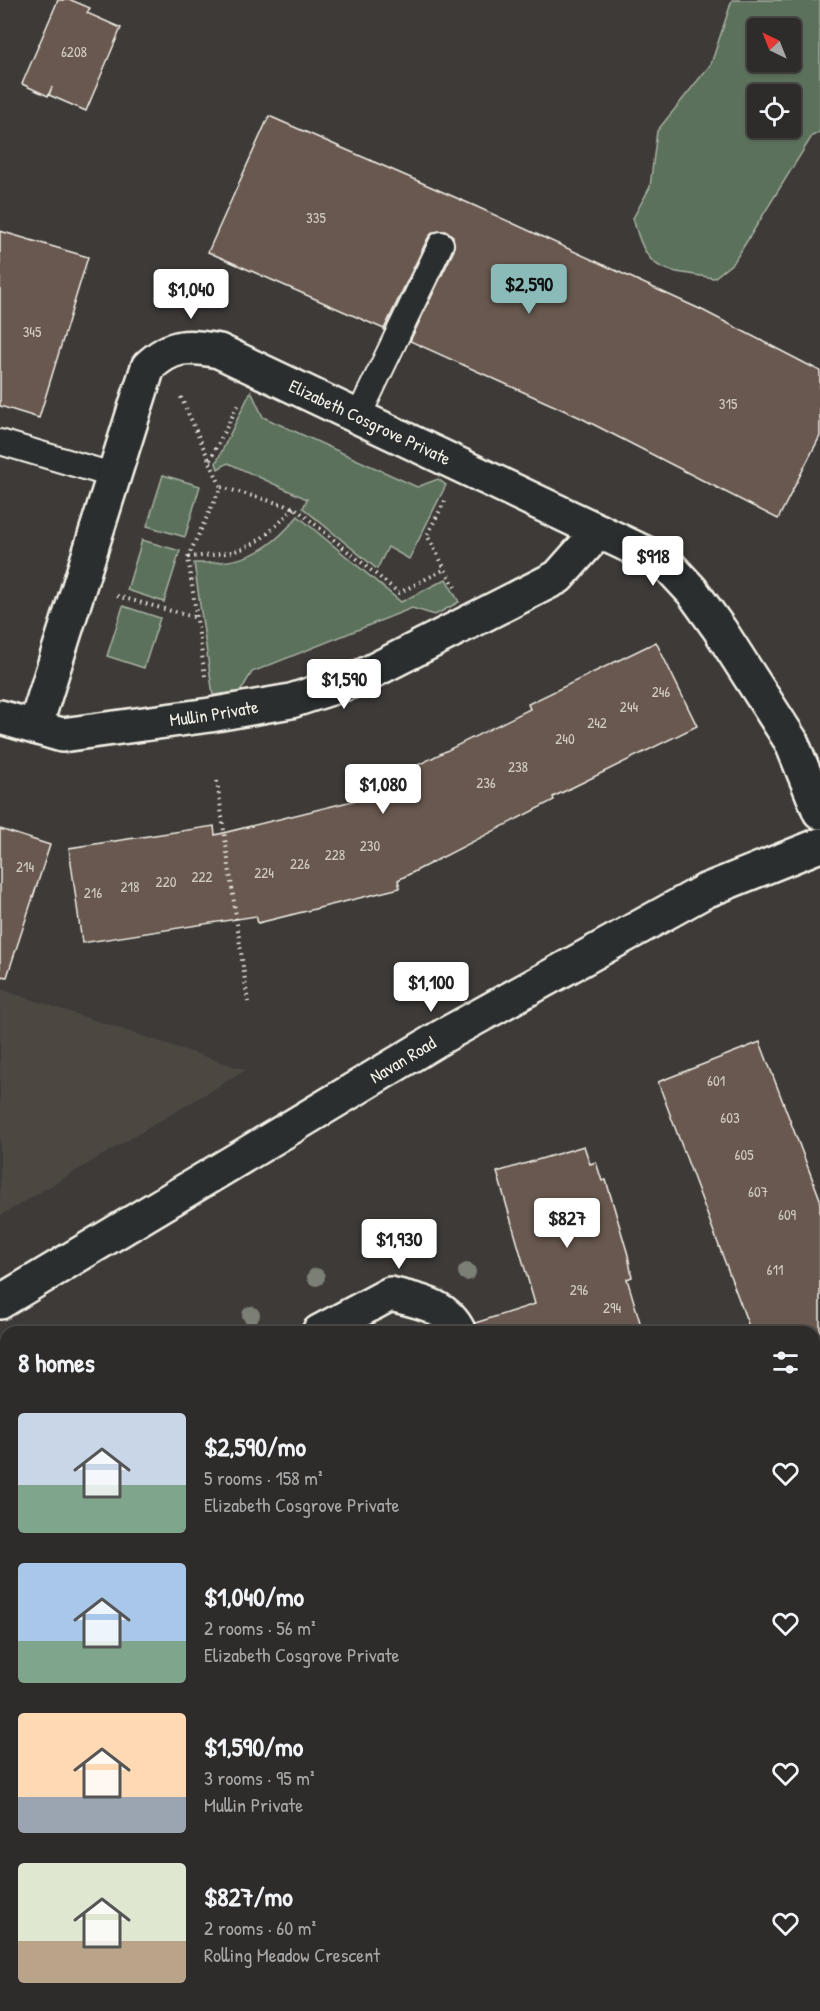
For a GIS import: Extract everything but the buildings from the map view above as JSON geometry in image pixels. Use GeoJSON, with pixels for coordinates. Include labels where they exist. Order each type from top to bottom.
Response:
{"type":"FeatureCollection","features":[{"type":"Feature","properties":{"kind":"street","name":"Elizabeth Cosgrove Private"},"geometry":{"type":"LineString","coordinates":[[35,727],[112,475],[148,367],[161,354],[190,345],[219,351],[666,563],[692,591],[791,741],[820,812]]}},
{"type":"Feature","properties":{"kind":"street","name":"Mullin Private"},"geometry":{"type":"LineString","coordinates":[[0,717],[62,735],[210,715],[291,701],[355,680],[558,577],[599,531]]}},
{"type":"Feature","properties":{"kind":"street","name":"Navan Road"},"geometry":{"type":"LineString","coordinates":[[0,1302],[453,1030],[705,891],[820,845]]}},
{"type":"Feature","properties":{"kind":"street"},"geometry":{"type":"LineString","coordinates":[[330,1326],[390,1294],[430,1303],[453,1320],[456,1326]]}},
{"type":"Feature","properties":{"kind":"lane"},"geometry":{"type":"LineString","coordinates":[[358,417],[441,244]]}},
{"type":"Feature","properties":{"kind":"lane"},"geometry":{"type":"LineString","coordinates":[[0,442],[112,475]]}},
{"type":"Feature","properties":{"kind":"path"},"geometry":{"type":"LineString","coordinates":[[178,391],[221,487],[188,556],[206,684]]}},
{"type":"Feature","properties":{"kind":"path"},"geometry":{"type":"LineString","coordinates":[[210,461],[241,399]]}},
{"type":"Feature","properties":{"kind":"path"},"geometry":{"type":"LineString","coordinates":[[221,487],[295,508],[399,593],[446,569]]}},
{"type":"Feature","properties":{"kind":"path"},"geometry":{"type":"LineString","coordinates":[[447,496],[427,535],[459,593]]}},
{"type":"Feature","properties":{"kind":"path"},"geometry":{"type":"LineString","coordinates":[[188,556],[229,554],[262,541],[295,508]]}},
{"type":"Feature","properties":{"kind":"path"},"geometry":{"type":"LineString","coordinates":[[108,594],[197,618]]}},
{"type":"Feature","properties":{"kind":"path"},"geometry":{"type":"LineString","coordinates":[[217,781],[248,1002]]}},
{"type":"Feature","properties":{"kind":"shaded area"},"geometry":{"type":"Polygon","coordinates":[[[0,989],[246,1070],[0,1216],[0,989]]]}},
{"type":"Feature","properties":{"kind":"green space"},"geometry":{"type":"Polygon","coordinates":[[[732,0],[820,0],[820,132],[812,136],[734,262],[714,278],[681,273],[659,266],[651,260],[639,237],[633,218],[650,187],[657,131],[711,64],[732,0]]]}},
{"type":"Feature","properties":{"kind":"green space"},"geometry":{"type":"Polygon","coordinates":[[[251,391],[263,417],[417,487],[438,479],[446,485],[409,559],[388,547],[377,569],[303,508],[307,499],[228,463],[218,469],[216,463],[251,391]]]}},
{"type":"Feature","properties":{"kind":"green space"},"geometry":{"type":"Polygon","coordinates":[[[163,475],[200,486],[185,537],[147,526],[163,475]]]}},
{"type":"Feature","properties":{"kind":"green space"},"geometry":{"type":"Polygon","coordinates":[[[298,516],[401,602],[446,579],[459,602],[435,615],[412,608],[252,672],[240,692],[213,695],[194,563],[240,559],[252,554],[275,540],[298,516]]]}},
{"type":"Feature","properties":{"kind":"green space"},"geometry":{"type":"Polygon","coordinates":[[[142,540],[180,551],[164,602],[127,590],[142,540]]]}},
{"type":"Feature","properties":{"kind":"green space"},"geometry":{"type":"Polygon","coordinates":[[[123,606],[160,618],[144,668],[107,656],[123,606]]]}}]}
